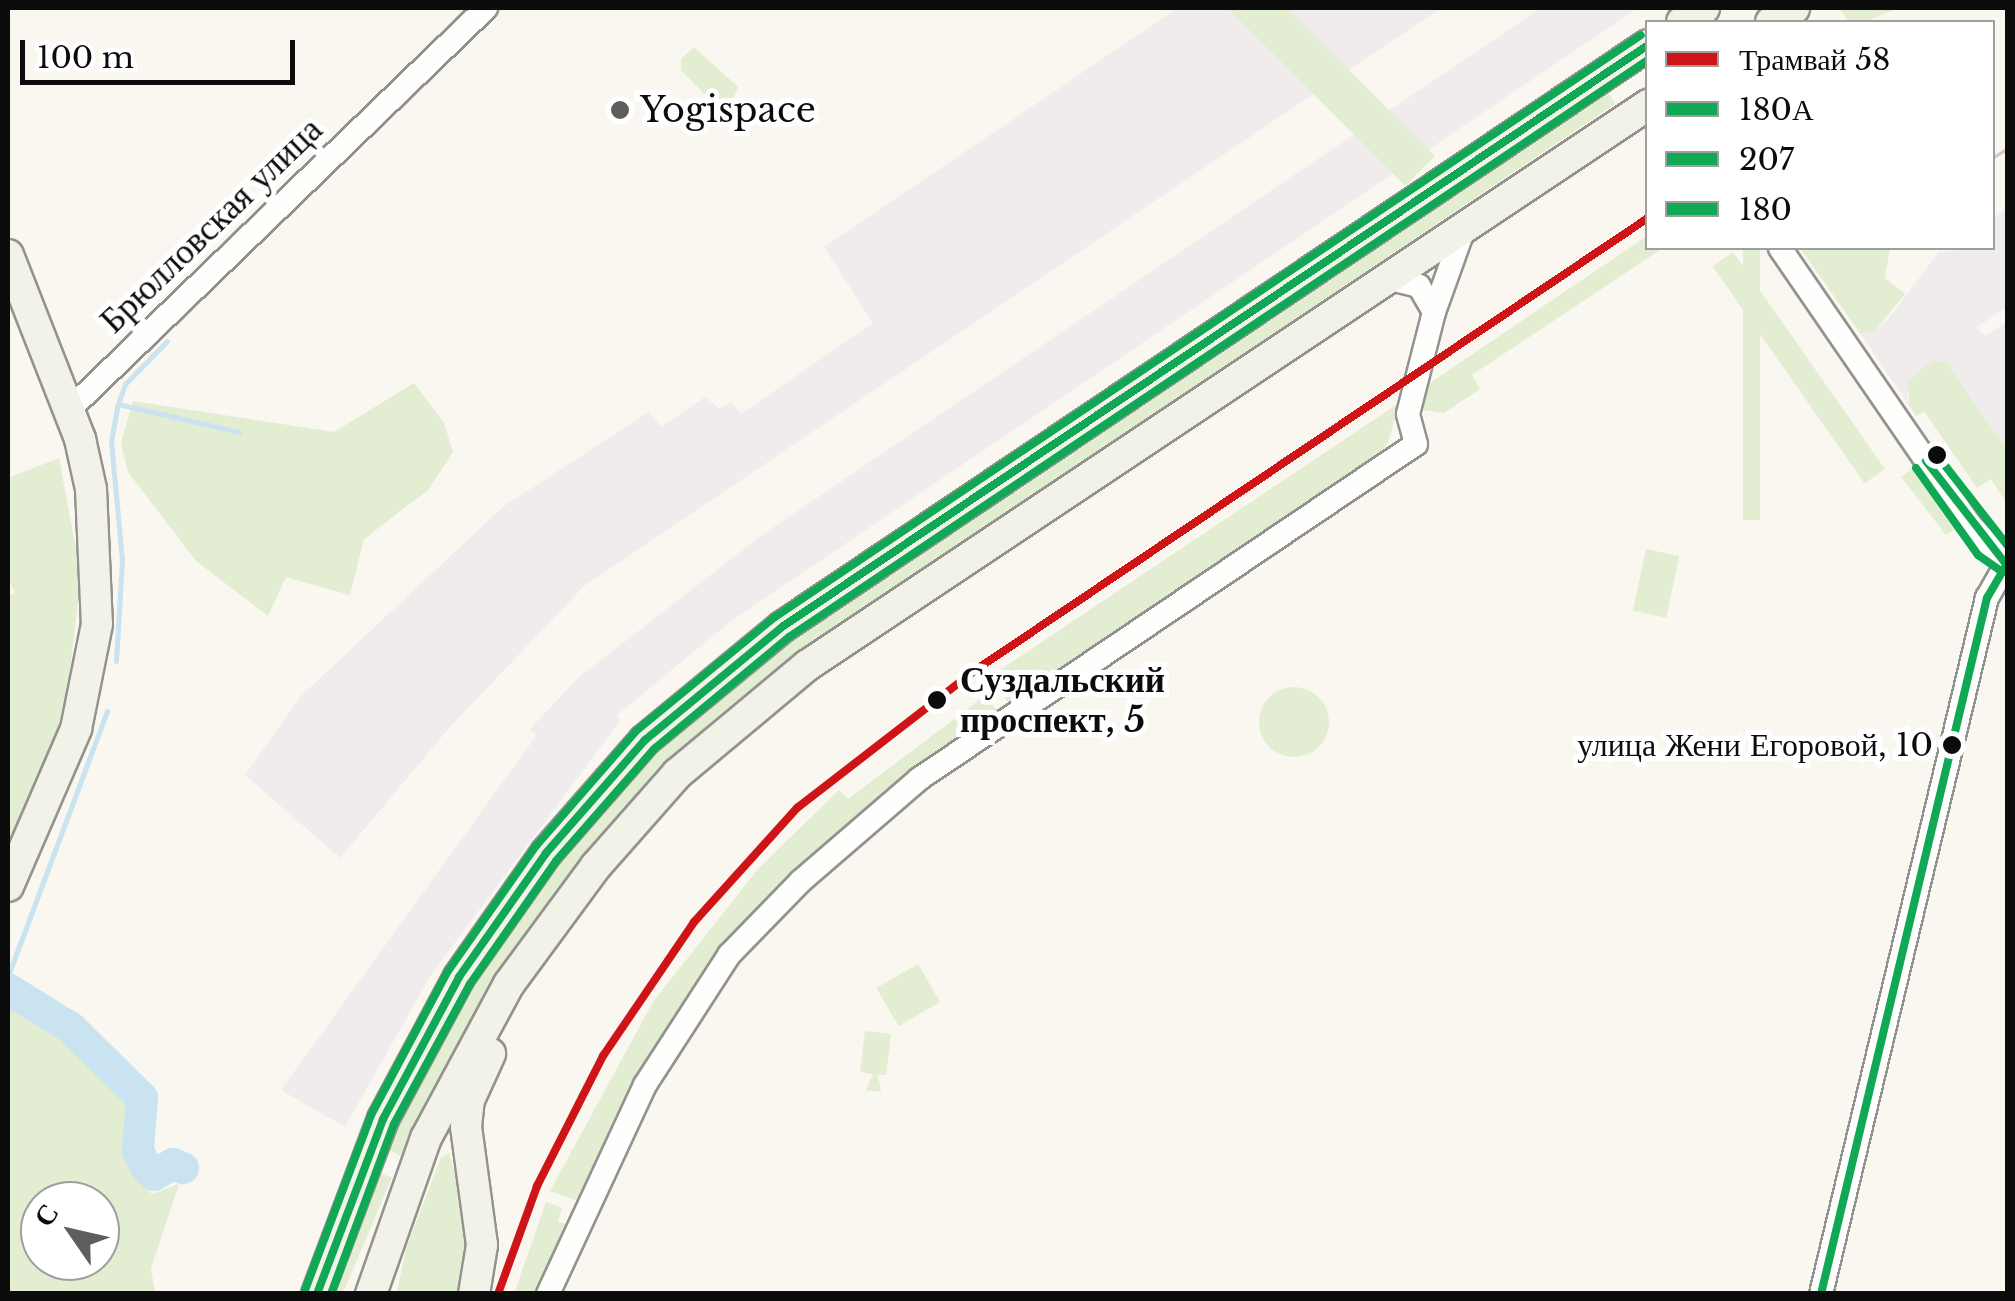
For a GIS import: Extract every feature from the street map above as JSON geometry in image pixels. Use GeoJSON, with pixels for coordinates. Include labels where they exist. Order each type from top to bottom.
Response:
{"type":"FeatureCollection","features":[{"type":"Feature","properties":{"kind":"main road"},"geometry":{"type":"LineString","coordinates":[[301,1294],[320,1280],[383,1119],[459,977],[546,853],[644,740],[769,636],[1645,47]]}},
{"type":"Feature","properties":{"kind":"main road"},"geometry":{"type":"LineString","coordinates":[[371,1294],[426,1138],[509,984],[637,816],[764,697],[1645,107]]}},
{"type":"Feature","properties":{"kind":"main road"},"geometry":{"type":"LineString","coordinates":[[8,255],[70,409],[91,488],[96,549],[91,673],[76,729],[8,886]]}},
{"type":"Feature","properties":{"kind":"main road"},"geometry":{"type":"LineString","coordinates":[[474,1294],[482,1245],[466,1127],[509,984]]}},
{"type":"Feature","properties":{"kind":"street","name":"Брюлловская улица"},"geometry":{"type":"LineString","coordinates":[[70,409],[486,8]]}},
{"type":"Feature","properties":{"kind":"street"},"geometry":{"type":"LineString","coordinates":[[548,1294],[646,1085],[730,955],[801,880],[919,779],[1416,444],[1408,414],[1434,312],[1464,228]]}},
{"type":"Feature","properties":{"kind":"street"},"geometry":{"type":"LineString","coordinates":[[1781,250],[1968,522],[2006,562],[1986,598],[1821,1294]]}},
{"type":"Feature","properties":{"kind":"street"},"geometry":{"type":"LineString","coordinates":[[1387,278],[1419,286],[1434,312]]}},
{"type":"Feature","properties":{"kind":"shaded area"},"geometry":{"type":"Polygon","coordinates":[[[1178,8],[1441,8],[584,586],[449,728],[340,858],[245,775],[302,695],[504,506],[649,412],[661,427],[705,397],[720,409],[731,402],[741,414],[873,323],[824,247],[1178,8]]]}},
{"type":"Feature","properties":{"kind":"shaded area"},"geometry":{"type":"Polygon","coordinates":[[[1541,8],[1638,8],[731,621],[617,715],[620,721],[430,976],[345,1127],[281,1090],[536,736],[530,729],[578,678],[762,535],[1541,8]]]}},
{"type":"Feature","properties":{"kind":"shaded area"},"geometry":{"type":"Polygon","coordinates":[[[2007,208],[2007,307],[1976,328],[1986,336],[2007,322],[2007,450],[1946,361],[1907,392],[1909,405],[1860,333],[1874,332],[1889,318],[1939,252],[1995,250],[1995,217],[2007,208]]]}},
{"type":"Feature","properties":{"kind":"green space"},"geometry":{"type":"Polygon","coordinates":[[[1228,8],[1287,8],[1435,156],[1405,186],[1228,8]]]}},
{"type":"Feature","properties":{"kind":"green space"},"geometry":{"type":"Polygon","coordinates":[[[1839,8],[1898,8],[1869,20],[1848,20],[1839,8]]]}},
{"type":"Feature","properties":{"kind":"green space"},"geometry":{"type":"Polygon","coordinates":[[[694,47],[738,87],[731,103],[717,107],[681,70],[681,59],[694,47]]]}},
{"type":"Feature","properties":{"kind":"green space"},"geometry":{"type":"Polygon","coordinates":[[[1607,90],[1615,104],[799,651],[713,720],[571,872],[485,993],[401,1156],[388,1150],[433,1055],[510,927],[611,799],[703,708],[791,640],[1607,90]]]}},
{"type":"Feature","properties":{"kind":"green space"},"geometry":{"type":"Polygon","coordinates":[[[1645,237],[1645,250],[1660,250],[1472,375],[1480,389],[1444,413],[1423,410],[1421,389],[1645,237]]]}},
{"type":"Feature","properties":{"kind":"green space"},"geometry":{"type":"Polygon","coordinates":[[[1743,250],[1760,250],[1760,520],[1743,520],[1743,250]]]}},
{"type":"Feature","properties":{"kind":"green space"},"geometry":{"type":"Polygon","coordinates":[[[1801,250],[1890,250],[1885,278],[1905,294],[1874,332],[1860,333],[1801,250]]]}},
{"type":"Feature","properties":{"kind":"green space"},"geometry":{"type":"Polygon","coordinates":[[[1733,252],[1885,469],[1865,483],[1713,266],[1733,252]]]}},
{"type":"Feature","properties":{"kind":"green space"},"geometry":{"type":"Polygon","coordinates":[[[1933,361],[1946,361],[2007,450],[2006,502],[1991,479],[1977,488],[1924,411],[1916,416],[1909,405],[1908,380],[1933,361]]]}},
{"type":"Feature","properties":{"kind":"green space"},"geometry":{"type":"Polygon","coordinates":[[[414,383],[444,423],[453,452],[428,490],[364,539],[350,595],[286,577],[268,616],[196,561],[128,472],[121,443],[133,401],[334,432],[414,383]]]}},
{"type":"Feature","properties":{"kind":"green space"},"geometry":{"type":"Polygon","coordinates":[[[1399,403],[1388,443],[1375,460],[1009,704],[991,676],[1399,403]]]}},
{"type":"Feature","properties":{"kind":"green space"},"geometry":{"type":"Polygon","coordinates":[[[59,458],[81,576],[69,679],[56,738],[8,848],[8,598],[15,592],[8,579],[8,478],[59,458]]]}},
{"type":"Feature","properties":{"kind":"green space"},"geometry":{"type":"Polygon","coordinates":[[[1912,469],[1954,530],[1946,535],[1901,477],[1912,469]]]}},
{"type":"Feature","properties":{"kind":"green space"},"geometry":{"type":"Polygon","coordinates":[[[1646,549],[1679,556],[1666,618],[1633,611],[1646,549]]]}},
{"type":"Feature","properties":{"kind":"green space"},"geometry":{"type":"Polygon","coordinates":[[[1294,687],[1319,697],[1329,722],[1319,747],[1294,757],[1269,747],[1259,722],[1269,697],[1294,687]]]}},
{"type":"Feature","properties":{"kind":"green space"},"geometry":{"type":"Polygon","coordinates":[[[986,695],[998,712],[861,813],[720,951],[676,1014],[576,1200],[550,1191],[653,1002],[758,869],[839,790],[848,799],[986,695]]]}},
{"type":"Feature","properties":{"kind":"green space"},"geometry":{"type":"Polygon","coordinates":[[[918,964],[940,1002],[898,1026],[876,988],[918,964]]]}},
{"type":"Feature","properties":{"kind":"green space"},"geometry":{"type":"Polygon","coordinates":[[[8,1000],[103,1062],[136,1114],[131,1149],[146,1188],[152,1194],[179,1184],[151,1269],[155,1293],[8,1293],[8,1000]]]}},
{"type":"Feature","properties":{"kind":"green space"},"geometry":{"type":"Polygon","coordinates":[[[865,1031],[891,1034],[886,1075],[878,1075],[881,1092],[866,1090],[873,1074],[860,1072],[865,1031]]]}},
{"type":"Feature","properties":{"kind":"green space"},"geometry":{"type":"Polygon","coordinates":[[[449,1153],[470,1225],[462,1293],[397,1292],[406,1249],[441,1157],[449,1153]]]}},
{"type":"Feature","properties":{"kind":"green space"},"geometry":{"type":"Polygon","coordinates":[[[378,1172],[392,1178],[343,1294],[327,1292],[378,1172]]]}},
{"type":"Feature","properties":{"kind":"green space"},"geometry":{"type":"Polygon","coordinates":[[[546,1202],[562,1208],[558,1221],[565,1224],[538,1293],[514,1294],[546,1202]]]}},
{"type":"Feature","properties":{"kind":"waterway"},"geometry":{"type":"LineString","coordinates":[[167,341],[125,384],[118,404],[239,432]]}},
{"type":"Feature","properties":{"kind":"waterway"},"geometry":{"type":"LineString","coordinates":[[116,661],[122,560],[111,442],[118,404]]}},
{"type":"Feature","properties":{"kind":"waterway"},"geometry":{"type":"LineString","coordinates":[[8,976],[107,711]]}},
{"type":"Feature","properties":{"kind":"waterway"},"geometry":{"type":"LineString","coordinates":[[8,989],[71,1028],[142,1098],[138,1151],[146,1167],[154,1175],[173,1164],[183,1168]]}},
{"type":"Feature","properties":{"kind":"tram line"},"geometry":{"type":"LineString","coordinates":[[1995,156],[2008,148]]}},
{"type":"Feature","properties":{"kind":"tram line","name":"58"},"geometry":{"type":"LineString","coordinates":[[498,1294],[537,1186],[603,1056],[694,922],[797,808],[977,669],[1645,220]]}},
{"type":"Feature","properties":{"kind":"transit line","name":"180"},"geometry":{"type":"LineString","coordinates":[[305,1290],[371,1115],[448,971],[536,846],[636,731],[775,617],[1641,35]]}},
{"type":"Feature","properties":{"kind":"transit line","name":"180А"},"geometry":{"type":"LineString","coordinates":[[317,1294],[383,1119],[459,977],[546,853],[645,740],[782,627],[1645,47]]}},
{"type":"Feature","properties":{"kind":"transit line","name":"207"},"geometry":{"type":"LineString","coordinates":[[331,1294],[394,1124],[470,984],[556,861],[654,749],[789,637],[1645,62]]}},
{"type":"Feature","properties":{"kind":"transit line","name":"180"},"geometry":{"type":"LineString","coordinates":[[1936,454],[2008,546]]}},
{"type":"Feature","properties":{"kind":"transit line","name":"180А"},"geometry":{"type":"LineString","coordinates":[[1926,461],[2005,563]]}},
{"type":"Feature","properties":{"kind":"transit line","name":"207"},"geometry":{"type":"LineString","coordinates":[[1916,468],[1978,555],[2001,571]]}},
{"type":"Feature","properties":{"kind":"transit line","name":"180А"},"geometry":{"type":"LineString","coordinates":[[1821,1294],[1987,598],[2008,562]]}},
{"type":"Feature","properties":{"kind":"place","name":"Yogispace"},"geometry":{"type":"Point","coordinates":[620,110]}},
{"type":"Feature","properties":{"kind":"place","name":"Суздальский проспект, 5"},"geometry":{"type":"Point","coordinates":[937,700]}},
{"type":"Feature","properties":{"kind":"place","name":"улица Жени Егоровой, 10"},"geometry":{"type":"Point","coordinates":[1952,745]}}]}
